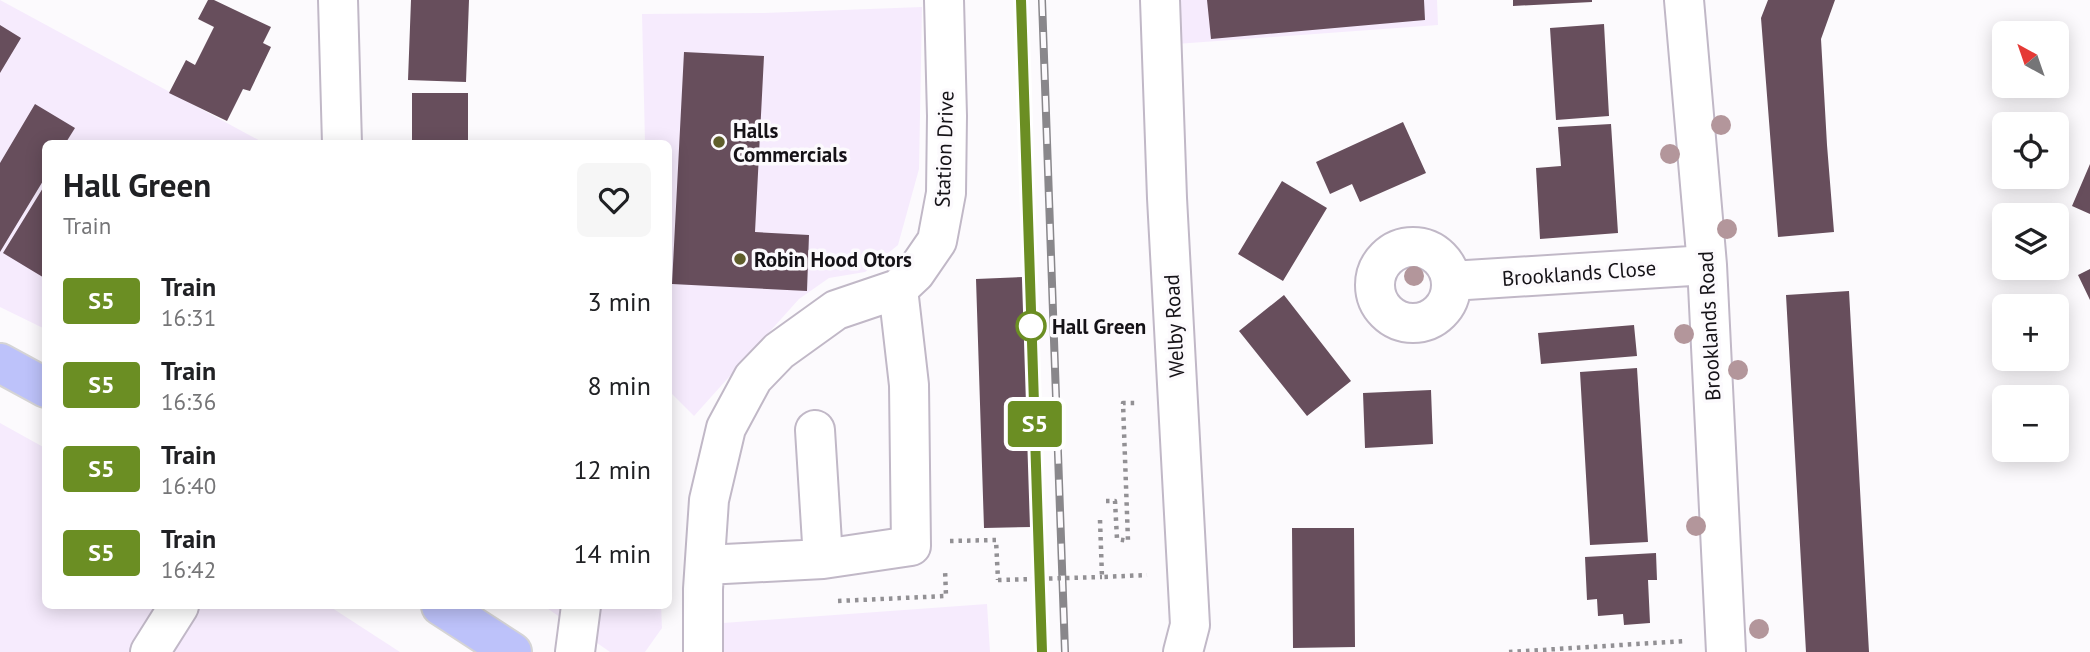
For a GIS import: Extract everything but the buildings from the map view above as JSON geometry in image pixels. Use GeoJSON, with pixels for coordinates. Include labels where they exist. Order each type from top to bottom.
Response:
{"type":"FeatureCollection","features":[{"type":"Feature","properties":{"kind":"highway"},"geometry":{"type":"LineString","coordinates":[[0,363],[42,386]]}},
{"type":"Feature","properties":{"kind":"highway"},"geometry":{"type":"LineString","coordinates":[[446,609],[512,652]]}},
{"type":"Feature","properties":{"kind":"street"},"geometry":{"type":"LineString","coordinates":[[338,0],[342,140]]}},
{"type":"Feature","properties":{"kind":"street","name":"Station Drive"},"geometry":{"type":"LineString","coordinates":[[703,652],[709,500],[726,428],[753,378],[779,351],[836,310],[898,289],[915,273],[937,241],[946,192],[944,0]]}},
{"type":"Feature","properties":{"kind":"street","name":"Welby Road"},"geometry":{"type":"LineString","coordinates":[[1160,0],[1167,198],[1190,625],[1183,652]]}},
{"type":"Feature","properties":{"kind":"street","name":"Brooklands Road"},"geometry":{"type":"LineString","coordinates":[[1684,0],[1707,265],[1725,645]]}},
{"type":"Feature","properties":{"kind":"street","name":"Brooklands Close"},"geometry":{"type":"LineString","coordinates":[[1451,281],[1707,265]]}},
{"type":"Feature","properties":{"kind":"street"},"geometry":{"type":"LineString","coordinates":[[705,565],[823,559],[911,546],[909,385],[898,289]]}},
{"type":"Feature","properties":{"kind":"street"},"geometry":{"type":"LineString","coordinates":[[815,430],[823,559]]}},
{"type":"Feature","properties":{"kind":"street"},"geometry":{"type":"LineString","coordinates":[[150,652],[177,609]]}},
{"type":"Feature","properties":{"kind":"street"},"geometry":{"type":"LineString","coordinates":[[575,652],[581,609]]}},
{"type":"Feature","properties":{"kind":"path"},"geometry":{"type":"LineString","coordinates":[[1106,501],[1115,501],[1116,539],[1128,541],[1123,403],[1138,403]]}},
{"type":"Feature","properties":{"kind":"path"},"geometry":{"type":"LineString","coordinates":[[1100,520],[1102,577]]}},
{"type":"Feature","properties":{"kind":"path"},"geometry":{"type":"LineString","coordinates":[[996,540],[998,580],[1156,575]]}},
{"type":"Feature","properties":{"kind":"path"},"geometry":{"type":"LineString","coordinates":[[1508,652],[1725,645]]}},
{"type":"Feature","properties":{"kind":"shaded area"},"geometry":{"type":"Polygon","coordinates":[[[0,0],[258,140],[42,140],[42,328],[0,307],[0,0]]]}},
{"type":"Feature","properties":{"kind":"shaded area"},"geometry":{"type":"Polygon","coordinates":[[[1176,0],[1437,0],[1438,25],[1176,44],[1176,0]]]}},
{"type":"Feature","properties":{"kind":"shaded area"},"geometry":{"type":"Polygon","coordinates":[[[922,7],[919,169],[898,245],[865,272],[829,278],[799,299],[694,416],[672,394],[672,140],[645,140],[642,14],[922,7]]]}},
{"type":"Feature","properties":{"kind":"shaded area"},"geometry":{"type":"Polygon","coordinates":[[[0,423],[42,446],[42,609],[334,609],[400,652],[0,652],[0,423]]]}},
{"type":"Feature","properties":{"kind":"shaded area"},"geometry":{"type":"Polygon","coordinates":[[[987,604],[990,652],[718,652],[723,623],[987,604]]]}},
{"type":"Feature","properties":{"kind":"shaded area"},"geometry":{"type":"Polygon","coordinates":[[[548,609],[661,609],[662,628],[645,652],[610,652],[548,609]]]}},
{"type":"Feature","properties":{"kind":"railway"},"geometry":{"type":"LineString","coordinates":[[1021,0],[1042,652]]}},
{"type":"Feature","properties":{"kind":"railway"},"geometry":{"type":"LineString","coordinates":[[1042,0],[1065,652]]}},
{"type":"Feature","properties":{"kind":"train","name":"S5"},"geometry":{"type":"LineString","coordinates":[[1021,0],[1042,652]]}},
{"type":"Feature","properties":{"kind":"place","name":"Halls Commercials"},"geometry":{"type":"Point","coordinates":[719,142]}},
{"type":"Feature","properties":{"kind":"place","name":"Robin Hood Otors"},"geometry":{"type":"Point","coordinates":[740,259]}},
{"type":"Feature","properties":{"kind":"place","name":"Hall Green"},"geometry":{"type":"Point","coordinates":[1031,326]}}]}
